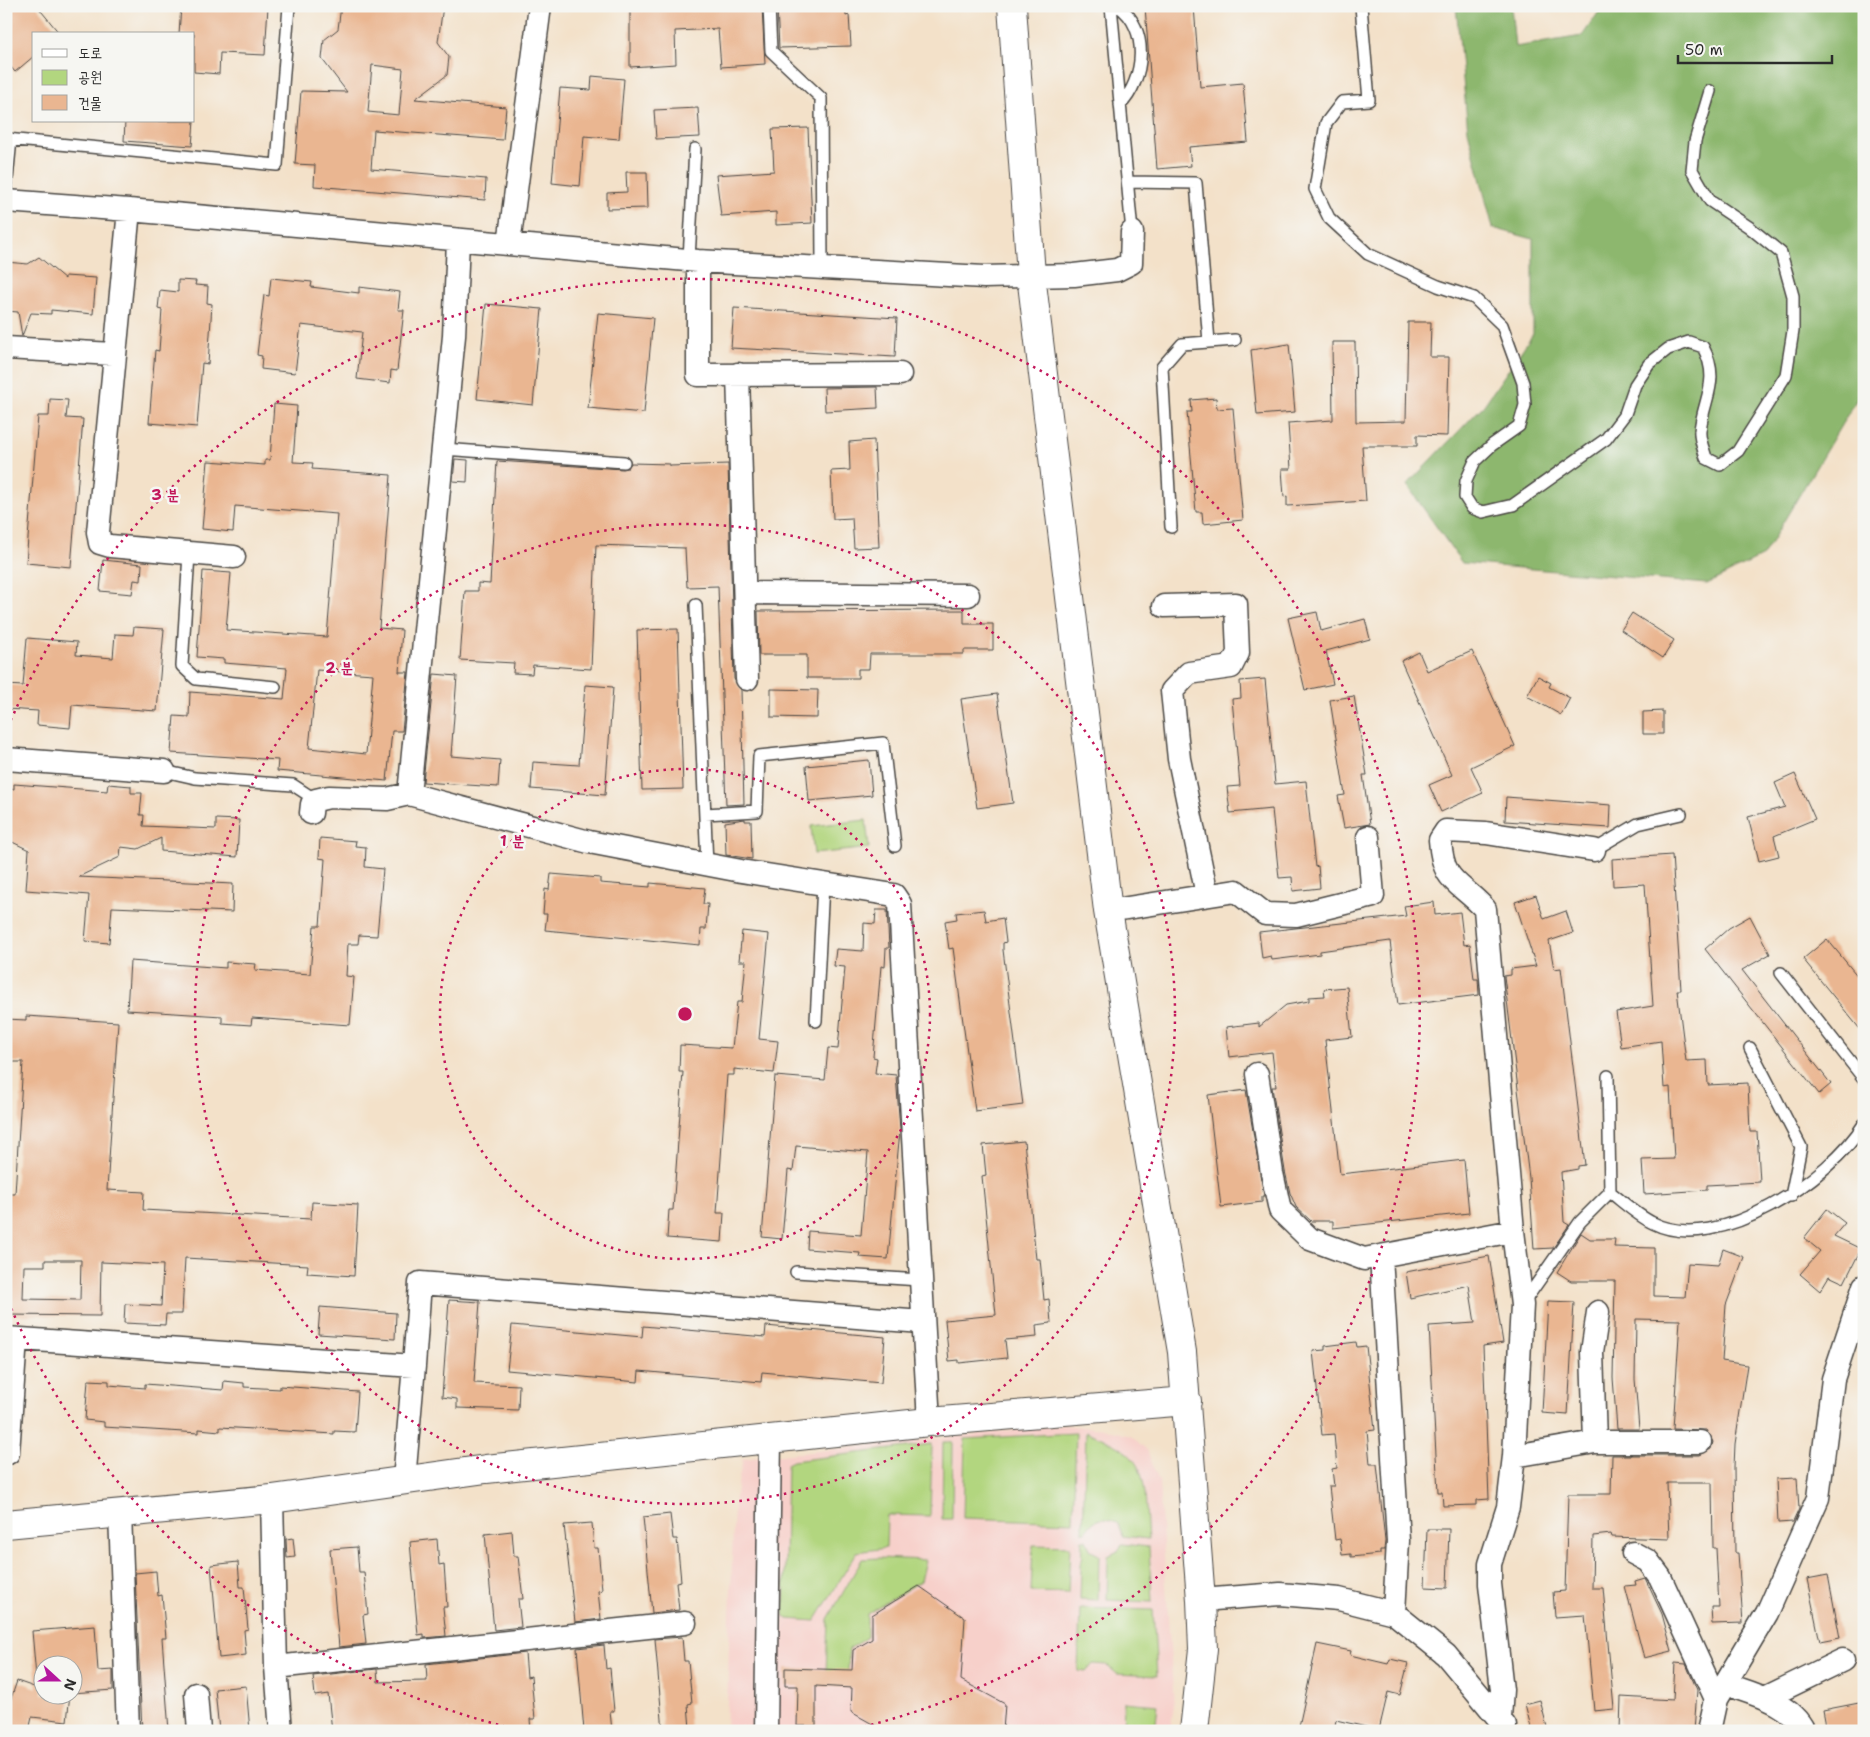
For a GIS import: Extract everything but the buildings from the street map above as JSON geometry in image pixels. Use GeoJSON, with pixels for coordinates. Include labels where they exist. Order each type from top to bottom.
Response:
{"type":"FeatureCollection","features":[{"type":"Feature","properties":{"kind":"main road"},"geometry":{"type":"LineString","coordinates":[[1012,6],[1031,275],[1108,911],[1182,1352],[1187,1401],[1203,1649],[1194,1731]]}},
{"type":"Feature","properties":{"kind":"main road"},"geometry":{"type":"LineString","coordinates":[[6,1524],[272,1499],[486,1468],[770,1438],[929,1422],[1187,1401]]}},
{"type":"Feature","properties":{"kind":"street"},"geometry":{"type":"LineString","coordinates":[[509,244],[540,6]]}},
{"type":"Feature","properties":{"kind":"street"},"geometry":{"type":"LineString","coordinates":[[6,202],[129,210],[694,260],[984,277],[1074,275],[1117,270],[1131,262],[1132,232]]}},
{"type":"Feature","properties":{"kind":"street"},"geometry":{"type":"LineString","coordinates":[[129,210],[98,532],[100,543],[110,546],[234,558]]}},
{"type":"Feature","properties":{"kind":"street"},"geometry":{"type":"LineString","coordinates":[[408,794],[454,336],[458,240]]}},
{"type":"Feature","properties":{"kind":"street"},"geometry":{"type":"LineString","coordinates":[[694,260],[698,375],[900,374]]}},
{"type":"Feature","properties":{"kind":"street"},"geometry":{"type":"LineString","coordinates":[[6,348],[114,354]]}},
{"type":"Feature","properties":{"kind":"street"},"geometry":{"type":"LineString","coordinates":[[738,374],[747,679]]}},
{"type":"Feature","properties":{"kind":"street"},"geometry":{"type":"LineString","coordinates":[[745,594],[968,594]]}},
{"type":"Feature","properties":{"kind":"street"},"geometry":{"type":"LineString","coordinates":[[1164,606],[1236,604],[1238,653],[1231,667],[1189,673],[1172,691],[1179,759],[1207,896]]}},
{"type":"Feature","properties":{"kind":"street"},"geometry":{"type":"LineString","coordinates":[[6,759],[164,770]]}},
{"type":"Feature","properties":{"kind":"street"},"geometry":{"type":"LineString","coordinates":[[314,806],[328,797],[387,798],[408,794],[589,842],[707,865],[894,896],[900,904],[929,1422]]}},
{"type":"Feature","properties":{"kind":"street"},"geometry":{"type":"LineString","coordinates":[[1504,1724],[1490,1584],[1490,1564],[1508,1507],[1514,1456],[1522,1305],[1513,1230],[1485,909],[1472,895],[1451,881],[1441,860],[1440,840],[1446,831],[1486,833],[1594,850]]}},
{"type":"Feature","properties":{"kind":"street"},"geometry":{"type":"LineString","coordinates":[[1108,911],[1236,891],[1265,914],[1296,915],[1373,896],[1368,837]]}},
{"type":"Feature","properties":{"kind":"street"},"geometry":{"type":"LineString","coordinates":[[1257,1074],[1272,1174],[1280,1210],[1310,1239],[1364,1259],[1513,1230]]}},
{"type":"Feature","properties":{"kind":"street"},"geometry":{"type":"LineString","coordinates":[[1381,1256],[1398,1540],[1394,1613]]}},
{"type":"Feature","properties":{"kind":"street"},"geometry":{"type":"LineString","coordinates":[[404,1480],[420,1283],[922,1322]]}},
{"type":"Feature","properties":{"kind":"street"},"geometry":{"type":"LineString","coordinates":[[1709,1731],[1720,1692],[1767,1612],[1818,1498],[1833,1380],[1864,1286]]}},
{"type":"Feature","properties":{"kind":"street"},"geometry":{"type":"LineString","coordinates":[[1595,1442],[1592,1352],[1598,1312]]}},
{"type":"Feature","properties":{"kind":"street"},"geometry":{"type":"LineString","coordinates":[[8,1453],[11,1338],[414,1366]]}},
{"type":"Feature","properties":{"kind":"street"},"geometry":{"type":"LineString","coordinates":[[766,1731],[770,1438]]}},
{"type":"Feature","properties":{"kind":"street"},"geometry":{"type":"LineString","coordinates":[[1514,1456],[1595,1442],[1700,1442]]}},
{"type":"Feature","properties":{"kind":"street"},"geometry":{"type":"LineString","coordinates":[[272,1499],[276,1667],[281,1731]]}},
{"type":"Feature","properties":{"kind":"street"},"geometry":{"type":"LineString","coordinates":[[120,1513],[128,1730]]}},
{"type":"Feature","properties":{"kind":"street"},"geometry":{"type":"LineString","coordinates":[[1632,1553],[1648,1561],[1660,1577],[1720,1692]]}},
{"type":"Feature","properties":{"kind":"street"},"geometry":{"type":"LineString","coordinates":[[1201,1600],[1280,1594],[1339,1599],[1394,1613],[1446,1655],[1504,1724]]}},
{"type":"Feature","properties":{"kind":"street"},"geometry":{"type":"LineString","coordinates":[[276,1667],[685,1623]]}},
{"type":"Feature","properties":{"kind":"street"},"geometry":{"type":"LineString","coordinates":[[1765,1698],[1843,1660]]}},
{"type":"Feature","properties":{"kind":"street"},"geometry":{"type":"LineString","coordinates":[[1720,1692],[1765,1698],[1793,1714],[1804,1731]]}},
{"type":"Feature","properties":{"kind":"street"},"geometry":{"type":"LineString","coordinates":[[196,1694],[199,1731]]}},
{"type":"Feature","properties":{"kind":"lane"},"geometry":{"type":"LineString","coordinates":[[6,190],[9,139],[278,165],[289,6]]}},
{"type":"Feature","properties":{"kind":"lane"},"geometry":{"type":"LineString","coordinates":[[769,6],[771,51],[821,98],[822,267]]}},
{"type":"Feature","properties":{"kind":"lane"},"geometry":{"type":"LineString","coordinates":[[1111,6],[1132,232]]}},
{"type":"Feature","properties":{"kind":"lane"},"geometry":{"type":"LineString","coordinates":[[1118,6],[1125,11],[1131,21],[1140,46],[1140,68],[1136,81],[1131,95],[1120,105]]}},
{"type":"Feature","properties":{"kind":"lane"},"geometry":{"type":"LineString","coordinates":[[1361,6],[1369,100],[1342,102],[1326,123],[1314,189],[1329,218],[1368,254],[1438,286],[1474,298],[1502,325],[1523,382],[1525,405],[1519,426],[1475,461],[1466,481],[1466,498],[1472,508],[1483,512],[1513,505],[1606,439],[1625,414],[1635,384],[1649,364],[1668,349],[1689,342],[1703,347],[1711,363],[1709,392],[1700,433],[1706,458],[1720,465],[1738,451],[1786,375],[1793,331],[1793,296],[1781,254],[1748,227],[1710,201],[1692,170],[1696,141],[1710,90]]}},
{"type":"Feature","properties":{"kind":"lane"},"geometry":{"type":"LineString","coordinates":[[694,260],[695,149]]}},
{"type":"Feature","properties":{"kind":"lane"},"geometry":{"type":"LineString","coordinates":[[1128,182],[1196,183],[1209,342]]}},
{"type":"Feature","properties":{"kind":"lane"},"geometry":{"type":"LineString","coordinates":[[1171,527],[1162,367],[1182,344],[1235,340]]}},
{"type":"Feature","properties":{"kind":"lane"},"geometry":{"type":"LineString","coordinates":[[443,449],[624,462]]}},
{"type":"Feature","properties":{"kind":"lane"},"geometry":{"type":"LineString","coordinates":[[189,554],[182,666],[196,679],[275,687]]}},
{"type":"Feature","properties":{"kind":"lane"},"geometry":{"type":"LineString","coordinates":[[696,605],[707,865]]}},
{"type":"Feature","properties":{"kind":"lane"},"geometry":{"type":"LineString","coordinates":[[705,814],[757,811],[759,756],[883,743],[895,846]]}},
{"type":"Feature","properties":{"kind":"lane"},"geometry":{"type":"LineString","coordinates":[[164,770],[195,778],[293,784],[314,806]]}},
{"type":"Feature","properties":{"kind":"lane"},"geometry":{"type":"LineString","coordinates":[[1594,850],[1638,824],[1681,814]]}},
{"type":"Feature","properties":{"kind":"lane"},"geometry":{"type":"LineString","coordinates":[[816,1021],[823,884]]}},
{"type":"Feature","properties":{"kind":"lane"},"geometry":{"type":"LineString","coordinates":[[1780,973],[1864,1078]]}},
{"type":"Feature","properties":{"kind":"lane"},"geometry":{"type":"LineString","coordinates":[[1750,1048],[1800,1147],[1791,1196]]}},
{"type":"Feature","properties":{"kind":"lane"},"geometry":{"type":"LineString","coordinates":[[1522,1305],[1580,1222],[1610,1192],[1608,1076]]}},
{"type":"Feature","properties":{"kind":"lane"},"geometry":{"type":"LineString","coordinates":[[1610,1192],[1653,1224],[1687,1231],[1741,1222],[1791,1196],[1854,1141],[1864,1124]]}},
{"type":"Feature","properties":{"kind":"lane"},"geometry":{"type":"LineString","coordinates":[[796,1272],[920,1280]]}},
{"type":"Feature","properties":{"kind":"shaded area"},"geometry":{"type":"Polygon","coordinates":[[[1063,1425],[1104,1429],[1131,1436],[1146,1449],[1159,1481],[1174,1705],[1170,1731],[726,1731],[734,1503],[743,1459],[1063,1425]]]}},
{"type":"Feature","properties":{"kind":"green space"},"geometry":{"type":"Polygon","coordinates":[[[1456,6],[1511,6],[1515,47],[1582,36],[1603,6],[1864,6],[1864,387],[1763,556],[1707,584],[1462,563],[1407,485],[1484,405],[1533,334],[1533,239],[1493,228],[1468,131],[1456,6]]]}},
{"type":"Feature","properties":{"kind":"green space"},"geometry":{"type":"Polygon","coordinates":[[[866,820],[869,848],[814,854],[811,826],[866,820]]]}},
{"type":"Feature","properties":{"kind":"green space"},"geometry":{"type":"Polygon","coordinates":[[[1086,1432],[1123,1450],[1140,1471],[1144,1484],[1148,1539],[1123,1536],[1118,1524],[1108,1519],[1095,1521],[1086,1532],[1083,1532],[1086,1432]]]}},
{"type":"Feature","properties":{"kind":"green space"},"geometry":{"type":"Polygon","coordinates":[[[1076,1433],[1073,1522],[963,1518],[965,1439],[1076,1433]]]}},
{"type":"Feature","properties":{"kind":"green space"},"geometry":{"type":"Polygon","coordinates":[[[943,1442],[953,1442],[952,1519],[942,1519],[943,1442]]]}},
{"type":"Feature","properties":{"kind":"green space"},"geometry":{"type":"Polygon","coordinates":[[[932,1444],[930,1516],[887,1515],[886,1548],[857,1552],[815,1621],[788,1619],[784,1616],[787,1464],[793,1461],[932,1444]]]}},
{"type":"Feature","properties":{"kind":"green space"},"geometry":{"type":"Polygon","coordinates":[[[1082,1540],[1086,1540],[1091,1551],[1099,1555],[1098,1600],[1080,1599],[1082,1540]]]}},
{"type":"Feature","properties":{"kind":"green space"},"geometry":{"type":"Polygon","coordinates":[[[1122,1544],[1149,1547],[1152,1602],[1107,1600],[1108,1556],[1118,1551],[1122,1544]]]}},
{"type":"Feature","properties":{"kind":"green space"},"geometry":{"type":"Polygon","coordinates":[[[1033,1545],[1070,1546],[1068,1593],[1031,1592],[1033,1545]]]}},
{"type":"Feature","properties":{"kind":"green space"},"geometry":{"type":"Polygon","coordinates":[[[862,1559],[926,1560],[921,1581],[867,1614],[867,1637],[849,1649],[848,1674],[826,1674],[828,1619],[862,1559]]]}},
{"type":"Feature","properties":{"kind":"green space"},"geometry":{"type":"Polygon","coordinates":[[[1080,1608],[1153,1610],[1157,1676],[1117,1674],[1107,1665],[1093,1664],[1086,1672],[1078,1671],[1080,1608]]]}},
{"type":"Feature","properties":{"kind":"green space"},"geometry":{"type":"Polygon","coordinates":[[[1124,1702],[1158,1705],[1155,1731],[1123,1731],[1124,1702]]]}}]}
